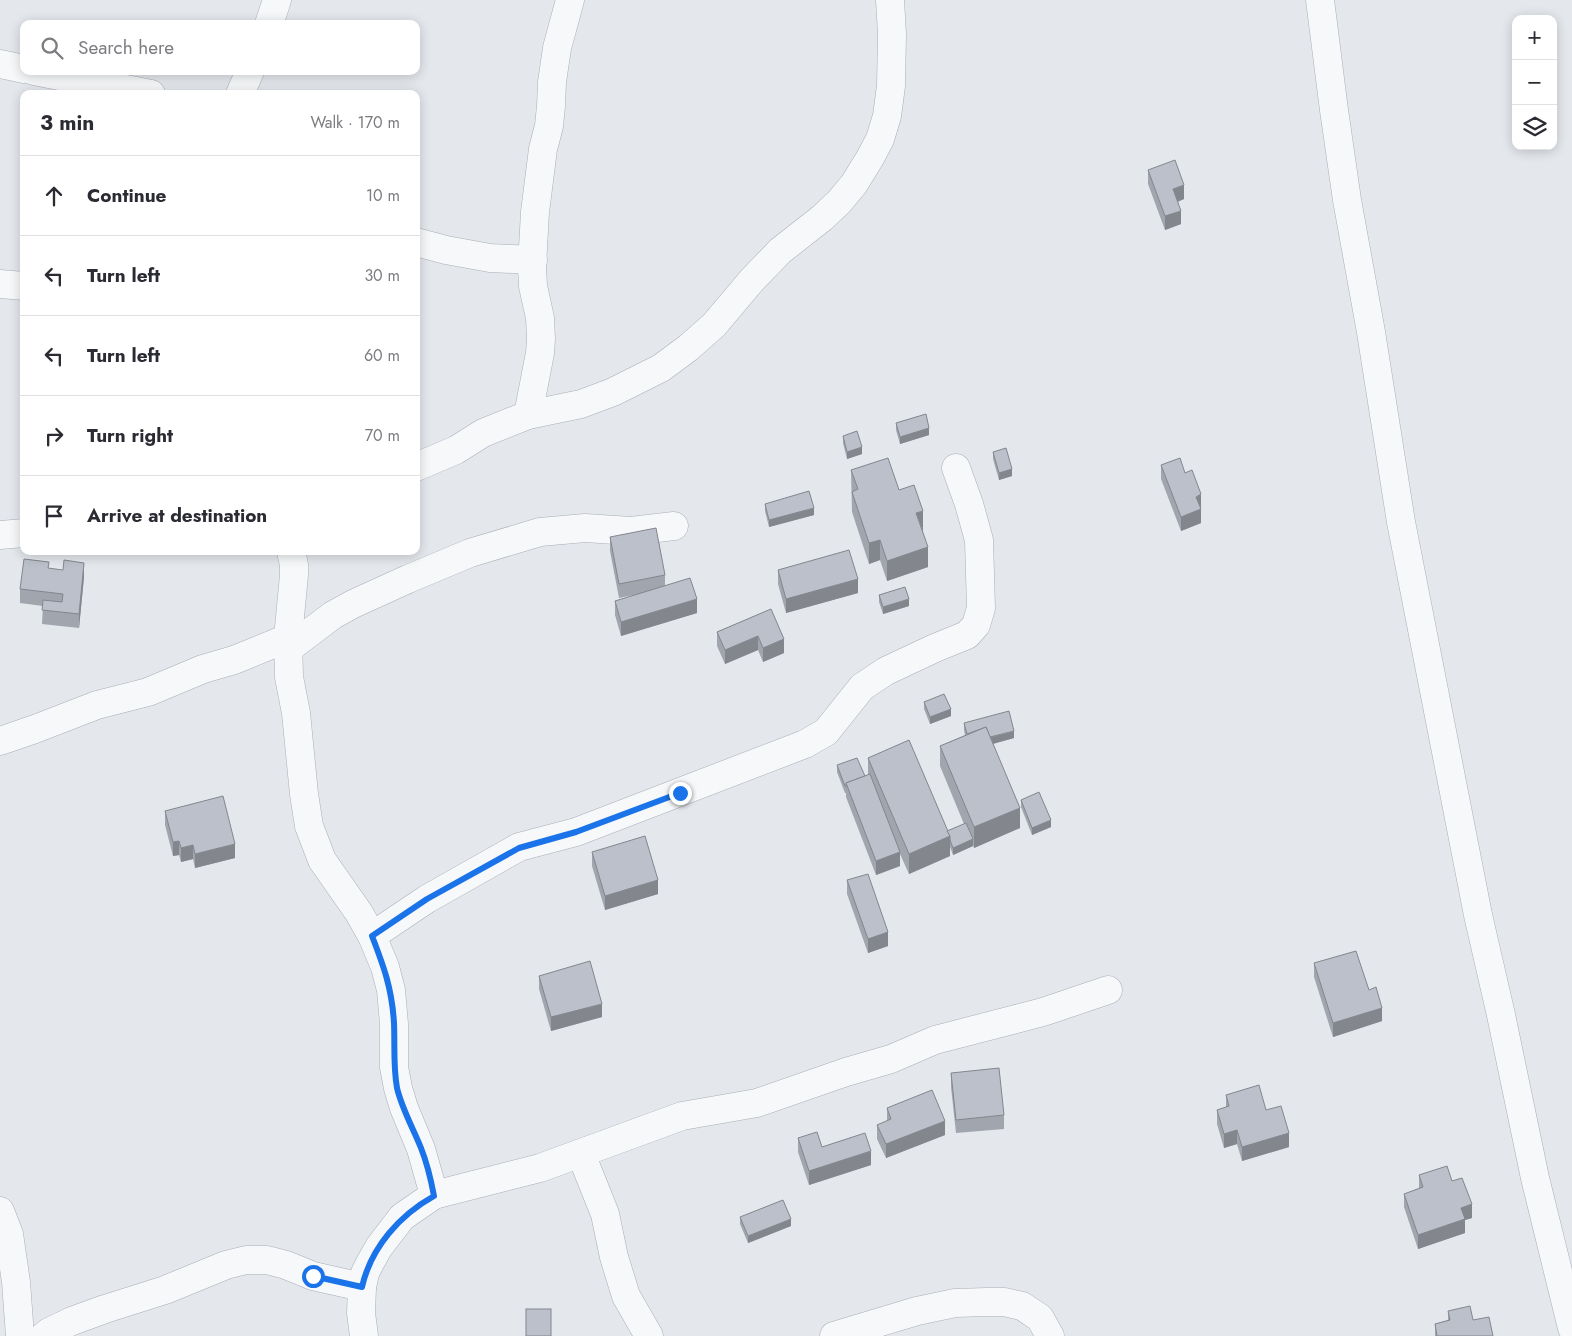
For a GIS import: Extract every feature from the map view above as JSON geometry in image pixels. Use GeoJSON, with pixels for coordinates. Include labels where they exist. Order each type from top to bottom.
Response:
{"type":"FeatureCollection","features":[{"type":"Feature","properties":{"kind":"street"},"geometry":{"type":"LineString","coordinates":[[270,20],[277,0]]}},
{"type":"Feature","properties":{"kind":"street"},"geometry":{"type":"LineString","coordinates":[[528,415],[541,340],[540,318],[533,286],[532,260],[535,212],[543,149],[550,116],[552,82],[570,0]]}},
{"type":"Feature","properties":{"kind":"street"},"geometry":{"type":"LineString","coordinates":[[420,465],[456,450],[483,433],[528,415],[589,401],[613,392],[661,368],[682,354],[714,326],[752,280],[780,251],[839,202],[854,184],[870,158],[880,139],[887,116],[891,86],[892,34],[890,0]]}},
{"type":"Feature","properties":{"kind":"street"},"geometry":{"type":"LineString","coordinates":[[1320,0],[1347,200],[1371,332],[1401,522],[1478,915],[1535,1178],[1572,1328]]}},
{"type":"Feature","properties":{"kind":"street"},"geometry":{"type":"LineString","coordinates":[[0,64],[20,68]]}},
{"type":"Feature","properties":{"kind":"street"},"geometry":{"type":"LineString","coordinates":[[55,75],[131,90]]}},
{"type":"Feature","properties":{"kind":"street"},"geometry":{"type":"LineString","coordinates":[[242,90],[248,75]]}},
{"type":"Feature","properties":{"kind":"street"},"geometry":{"type":"LineString","coordinates":[[420,243],[490,258],[532,260]]}},
{"type":"Feature","properties":{"kind":"street"},"geometry":{"type":"LineString","coordinates":[[0,284],[20,286]]}},
{"type":"Feature","properties":{"kind":"street"},"geometry":{"type":"LineString","coordinates":[[372,936],[427,899],[519,848],[576,832],[805,744],[826,732],[862,687],[886,671],[934,648],[967,635],[976,625],[981,608],[979,540],[956,468]]}},
{"type":"Feature","properties":{"kind":"street"},"geometry":{"type":"LineString","coordinates":[[0,741],[97,705],[148,692],[203,669],[288,643],[353,604],[470,553],[548,530],[585,528],[631,531],[674,526]]}},
{"type":"Feature","properties":{"kind":"street"},"geometry":{"type":"LineString","coordinates":[[0,535],[20,534]]}},
{"type":"Feature","properties":{"kind":"street"},"geometry":{"type":"LineString","coordinates":[[291,555],[294,575],[288,643],[290,677],[309,826],[322,860],[359,913],[372,936],[384,967],[391,990],[394,1024],[394,1066],[398,1088],[421,1149],[434,1196]]}},
{"type":"Feature","properties":{"kind":"street"},"geometry":{"type":"LineString","coordinates":[[364,1336],[361,1312],[362,1287],[365,1273],[374,1255],[402,1217],[434,1196],[501,1179],[581,1154],[682,1116],[757,1103],[846,1072],[891,1059],[935,1040],[1051,1009],[1108,990]]}},
{"type":"Feature","properties":{"kind":"street"},"geometry":{"type":"LineString","coordinates":[[581,1154],[605,1214],[614,1257],[626,1296],[649,1336]]}},
{"type":"Feature","properties":{"kind":"street"},"geometry":{"type":"LineString","coordinates":[[0,1211],[8,1234],[16,1282],[20,1336]]}},
{"type":"Feature","properties":{"kind":"street"},"geometry":{"type":"LineString","coordinates":[[44,1336],[72,1321],[165,1290],[226,1265],[246,1260],[267,1260],[286,1265],[313,1276],[362,1287]]}},
{"type":"Feature","properties":{"kind":"street"},"geometry":{"type":"LineString","coordinates":[[834,1336],[917,1311],[955,1303],[1004,1302],[1022,1306],[1040,1318],[1050,1336]]}},
{"type":"Feature","properties":{"kind":"building"},"geometry":{"type":"Polygon","coordinates":[[[1175,160],[1184,185],[1173,189],[1181,211],[1165,216],[1148,170],[1175,160]]]}},
{"type":"Feature","properties":{"kind":"building"},"geometry":{"type":"Polygon","coordinates":[[[926,414],[929,428],[900,437],[896,423],[926,414]]]}},
{"type":"Feature","properties":{"kind":"building"},"geometry":{"type":"Polygon","coordinates":[[[857,431],[862,447],[847,452],[843,436],[857,431]]]}},
{"type":"Feature","properties":{"kind":"building"},"geometry":{"type":"Polygon","coordinates":[[[1006,448],[1012,469],[999,473],[993,452],[1006,448]]]}},
{"type":"Feature","properties":{"kind":"building"},"geometry":{"type":"Polygon","coordinates":[[[888,458],[899,490],[914,485],[923,511],[916,513],[928,547],[887,561],[880,540],[869,543],[852,492],[858,489],[851,470],[888,458]]]}},
{"type":"Feature","properties":{"kind":"building"},"geometry":{"type":"Polygon","coordinates":[[[1180,458],[1185,473],[1192,470],[1201,494],[1196,497],[1201,509],[1181,517],[1161,465],[1180,458]]]}},
{"type":"Feature","properties":{"kind":"building"},"geometry":{"type":"Polygon","coordinates":[[[809,491],[814,508],[769,520],[765,504],[809,491]]]}},
{"type":"Feature","properties":{"kind":"building"},"geometry":{"type":"Polygon","coordinates":[[[656,528],[665,575],[619,584],[610,537],[656,528]]]}},
{"type":"Feature","properties":{"kind":"building"},"geometry":{"type":"Polygon","coordinates":[[[849,550],[858,579],[786,599],[778,570],[849,550]]]}},
{"type":"Feature","properties":{"kind":"building"},"geometry":{"type":"Polygon","coordinates":[[[24,559],[49,562],[48,568],[63,570],[64,560],[84,563],[79,614],[42,610],[43,600],[62,602],[63,594],[20,589],[24,559]]]}},
{"type":"Feature","properties":{"kind":"building"},"geometry":{"type":"Polygon","coordinates":[[[690,578],[697,599],[621,622],[615,601],[690,578]]]}},
{"type":"Feature","properties":{"kind":"building"},"geometry":{"type":"Polygon","coordinates":[[[905,587],[909,599],[883,607],[879,595],[905,587]]]}},
{"type":"Feature","properties":{"kind":"building"},"geometry":{"type":"Polygon","coordinates":[[[771,609],[784,639],[763,648],[758,636],[725,650],[717,632],[771,609]]]}},
{"type":"Feature","properties":{"kind":"building"},"geometry":{"type":"Polygon","coordinates":[[[944,694],[951,709],[930,717],[924,702],[944,694]]]}},
{"type":"Feature","properties":{"kind":"building"},"geometry":{"type":"Polygon","coordinates":[[[1009,711],[1014,731],[990,737],[986,727],[967,734],[964,723],[1009,711]]]}},
{"type":"Feature","properties":{"kind":"building"},"geometry":{"type":"Polygon","coordinates":[[[986,727],[1020,808],[974,827],[940,746],[986,727]]]}},
{"type":"Feature","properties":{"kind":"building"},"geometry":{"type":"Polygon","coordinates":[[[909,740],[950,836],[909,854],[868,758],[909,740]]]}},
{"type":"Feature","properties":{"kind":"building"},"geometry":{"type":"Polygon","coordinates":[[[857,758],[865,776],[846,783],[845,786],[837,765],[857,758]]]}},
{"type":"Feature","properties":{"kind":"building"},"geometry":{"type":"Polygon","coordinates":[[[870,774],[900,852],[876,861],[846,783],[870,774]]]}},
{"type":"Feature","properties":{"kind":"building"},"geometry":{"type":"Polygon","coordinates":[[[1039,792],[1051,820],[1032,828],[1021,800],[1039,792]]]}},
{"type":"Feature","properties":{"kind":"building"},"geometry":{"type":"Polygon","coordinates":[[[223,796],[235,844],[195,854],[193,845],[181,848],[179,841],[173,842],[165,811],[223,796]]]}},
{"type":"Feature","properties":{"kind":"building"},"geometry":{"type":"Polygon","coordinates":[[[966,823],[973,839],[953,848],[947,831],[966,823]]]}},
{"type":"Feature","properties":{"kind":"building"},"geometry":{"type":"Polygon","coordinates":[[[645,836],[658,880],[605,896],[592,852],[645,836]]]}},
{"type":"Feature","properties":{"kind":"building"},"geometry":{"type":"Polygon","coordinates":[[[868,874],[888,932],[868,939],[847,880],[868,874]]]}},
{"type":"Feature","properties":{"kind":"building"},"geometry":{"type":"Polygon","coordinates":[[[1356,951],[1369,990],[1376,987],[1382,1008],[1333,1023],[1314,963],[1356,951]]]}},
{"type":"Feature","properties":{"kind":"building"},"geometry":{"type":"Polygon","coordinates":[[[590,961],[602,1004],[551,1017],[539,976],[590,961]]]}},
{"type":"Feature","properties":{"kind":"building"},"geometry":{"type":"Polygon","coordinates":[[[999,1068],[1004,1115],[956,1120],[951,1073],[999,1068]]]}},
{"type":"Feature","properties":{"kind":"building"},"geometry":{"type":"Polygon","coordinates":[[[1259,1085],[1266,1110],[1281,1106],[1289,1133],[1242,1147],[1237,1130],[1224,1134],[1217,1110],[1229,1106],[1226,1095],[1259,1085]]]}},
{"type":"Feature","properties":{"kind":"building"},"geometry":{"type":"Polygon","coordinates":[[[932,1090],[945,1121],[886,1144],[877,1125],[891,1119],[887,1108],[932,1090]]]}},
{"type":"Feature","properties":{"kind":"building"},"geometry":{"type":"Polygon","coordinates":[[[817,1132],[822,1147],[865,1133],[871,1151],[809,1171],[798,1138],[817,1132]]]}},
{"type":"Feature","properties":{"kind":"building"},"geometry":{"type":"Polygon","coordinates":[[[1447,1166],[1452,1181],[1462,1178],[1472,1204],[1461,1208],[1465,1219],[1418,1235],[1404,1194],[1423,1187],[1419,1175],[1447,1166]]]}},
{"type":"Feature","properties":{"kind":"building"},"geometry":{"type":"Polygon","coordinates":[[[783,1200],[791,1219],[748,1236],[740,1217],[783,1200]]]}},
{"type":"Feature","properties":{"kind":"building"},"geometry":{"type":"Polygon","coordinates":[[[1470,1306],[1473,1320],[1489,1317],[1493,1336],[1437,1336],[1435,1324],[1450,1320],[1448,1311],[1470,1306]]]}},
{"type":"Feature","properties":{"kind":"building"},"geometry":{"type":"Polygon","coordinates":[[[526,1309],[551,1309],[551,1336],[526,1336],[526,1309]]]}},
{"type":"Feature","properties":{"kind":"route"},"geometry":{"type":"LineString","coordinates":[[313,1276],[362,1287],[365,1273],[379,1247],[402,1217],[434,1196],[421,1149],[398,1088],[394,1066],[394,1024],[391,990],[372,936],[427,899],[519,848],[576,832],[680,793]]}}]}
